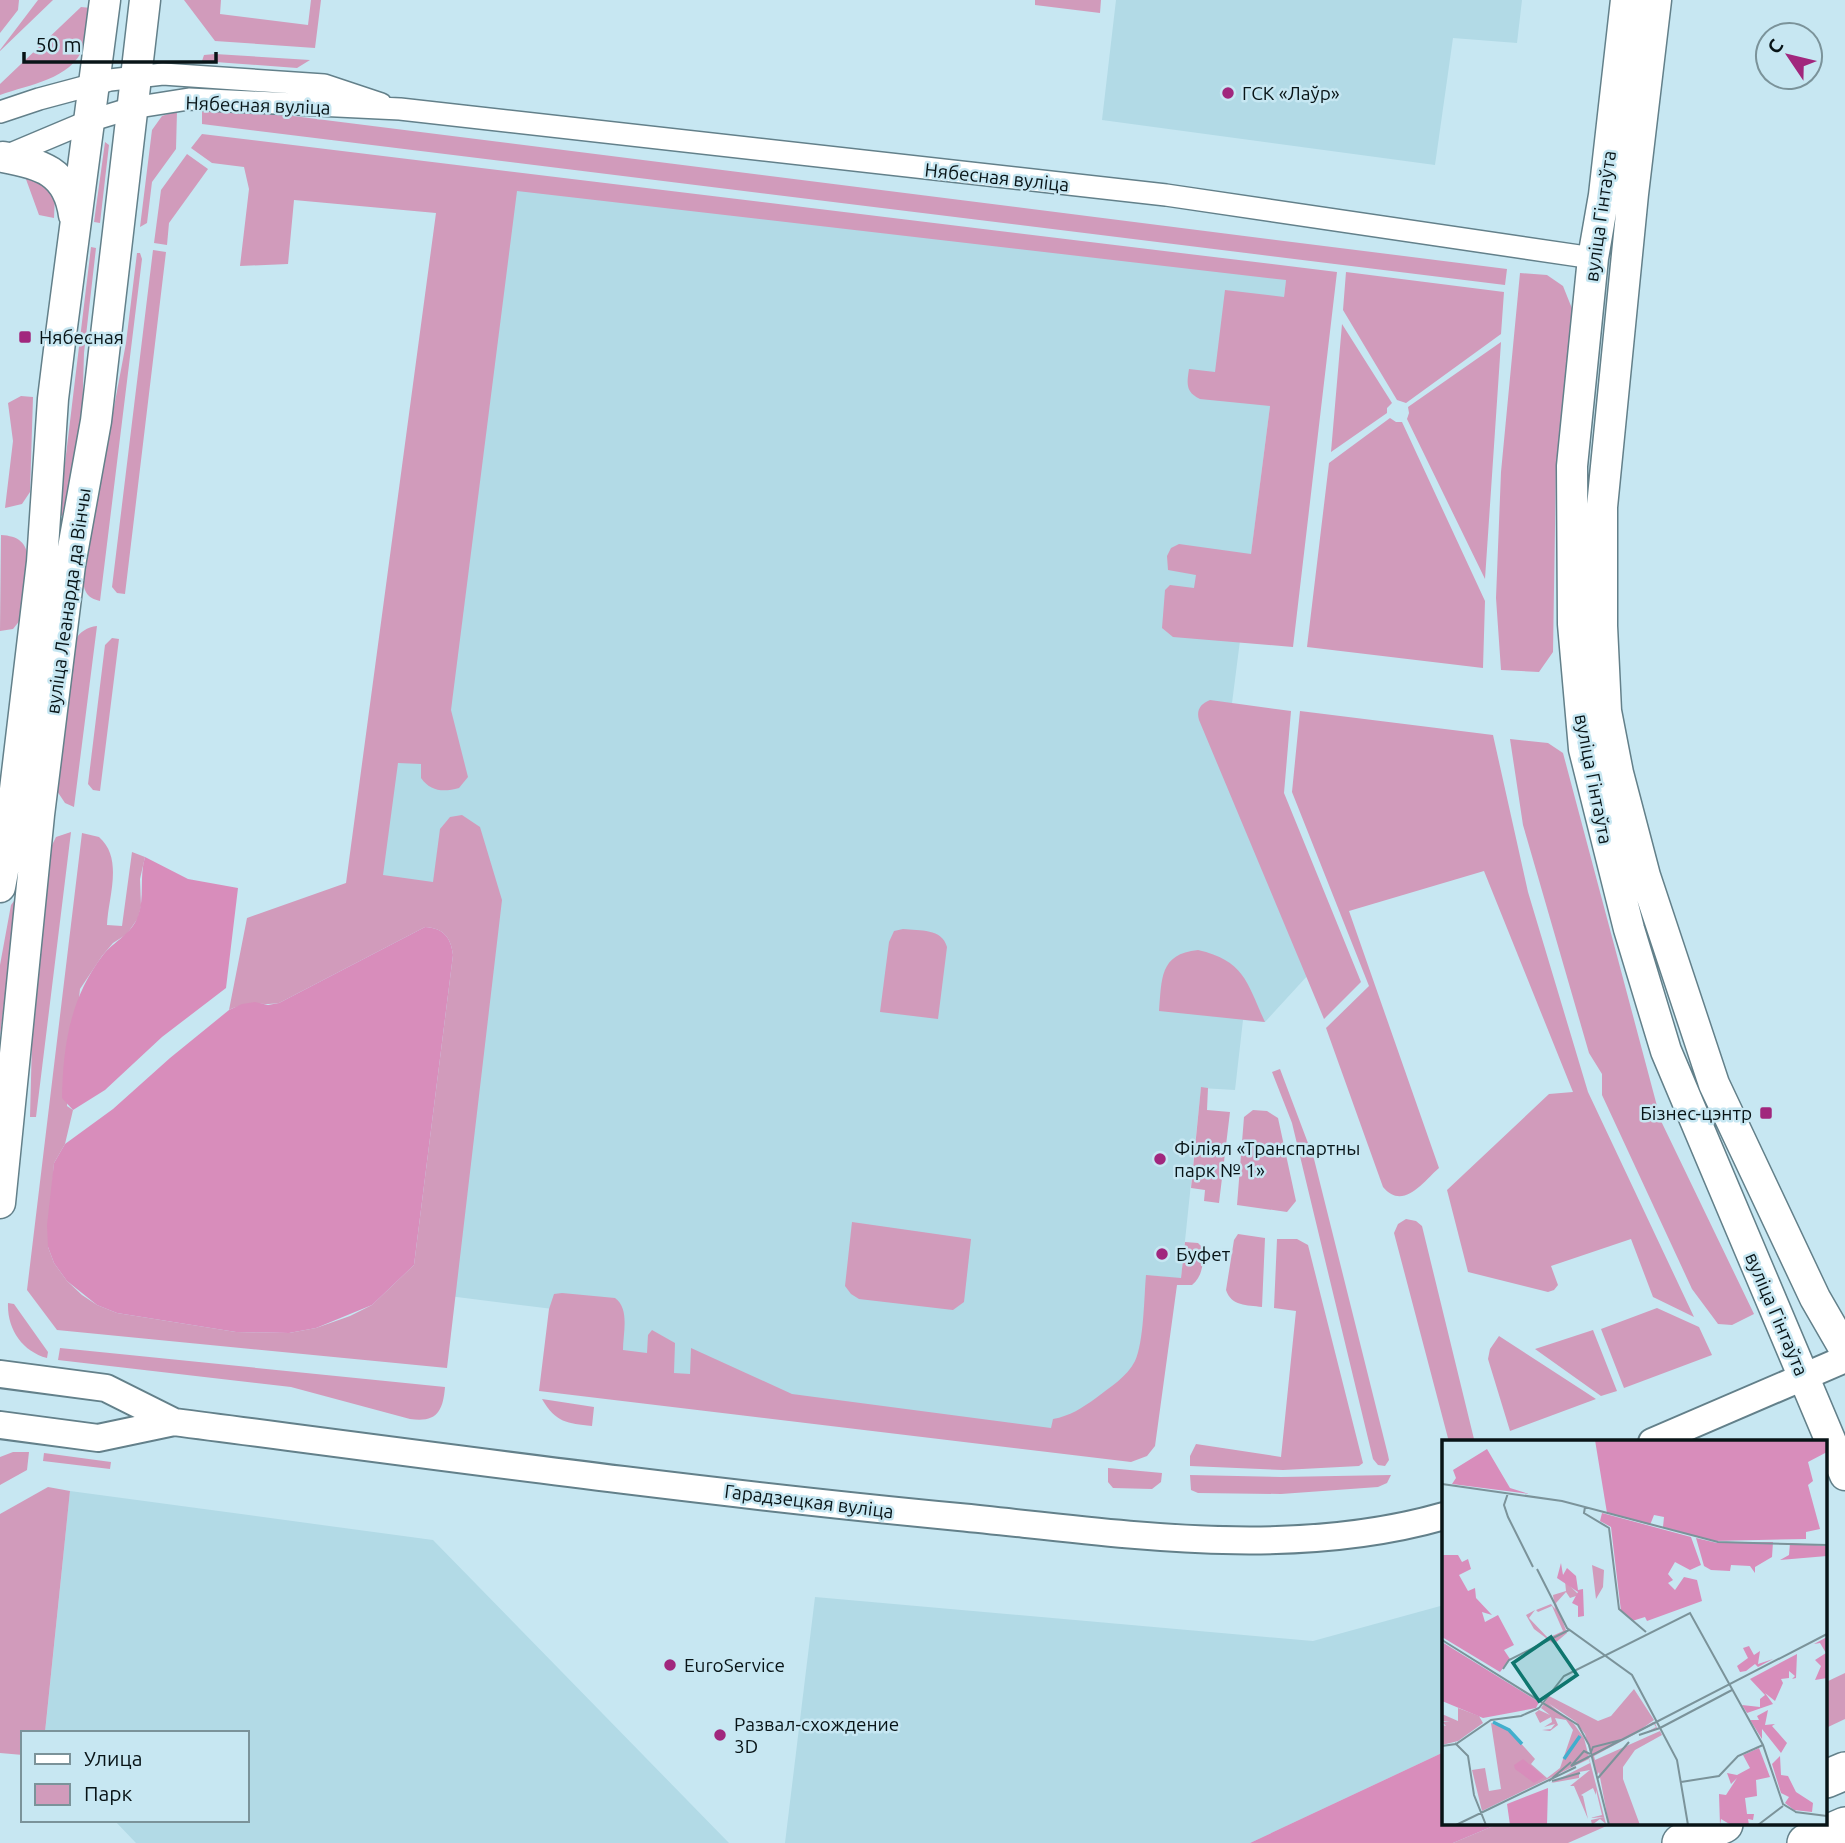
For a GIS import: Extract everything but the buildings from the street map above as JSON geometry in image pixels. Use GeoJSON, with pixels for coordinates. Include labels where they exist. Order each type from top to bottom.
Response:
{"type":"FeatureCollection","features":[{"type":"Feature","properties":{"kind":"highway"},"geometry":{"type":"LineString","coordinates":[[1828,1778],[1845,1771]]}},
{"type":"Feature","properties":{"kind":"highway"},"geometry":{"type":"LineString","coordinates":[[1681,1843],[1719,1826]]}},
{"type":"Feature","properties":{"kind":"main road","name":"вуліца Леанарда да Вінчы"},"geometry":{"type":"LineString","coordinates":[[0,887],[9,840],[43,562],[53,399],[106,0]]}},
{"type":"Feature","properties":{"kind":"main road","name":"вуліца Леанарда да Вінчы"},"geometry":{"type":"LineString","coordinates":[[0,1203],[37,834],[69,565],[96,421],[145,0]]}},
{"type":"Feature","properties":{"kind":"main road","name":"вуліца Гінтаўта"},"geometry":{"type":"LineString","coordinates":[[1626,0],[1604,195],[1593,258],[1572,466],[1573,624],[1584,750],[1626,917],[1666,1051],[1845,1475]]}},
{"type":"Feature","properties":{"kind":"main road","name":"вуліца Гінтаўта"},"geometry":{"type":"LineString","coordinates":[[1656,0],[1602,507],[1606,711],[1618,773],[1645,876],[1714,1084],[1815,1298],[1845,1350]]}},
{"type":"Feature","properties":{"kind":"main road"},"geometry":{"type":"LineString","coordinates":[[2,158],[34,162],[53,173],[64,186],[71,201],[74,227]]}},
{"type":"Feature","properties":{"kind":"main road"},"geometry":{"type":"LineString","coordinates":[[1593,258],[1627,263]]}},
{"type":"Feature","properties":{"kind":"street","name":"Нябесная вуліца"},"geometry":{"type":"LineString","coordinates":[[0,112],[39,99],[136,76],[190,75],[324,85],[400,109]]}},
{"type":"Feature","properties":{"kind":"street","name":"Нябесная вуліца"},"geometry":{"type":"LineString","coordinates":[[2,158],[89,121],[132,108],[189,99],[400,109],[1166,195],[1593,258]]}},
{"type":"Feature","properties":{"kind":"street"},"geometry":{"type":"LineString","coordinates":[[1658,1440],[1845,1359]]}},
{"type":"Feature","properties":{"kind":"street","name":"Гарадзецкая вуліца"},"geometry":{"type":"LineString","coordinates":[[0,1374],[106,1388],[174,1422]]}},
{"type":"Feature","properties":{"kind":"street","name":"Гарадзецкая вуліца"},"geometry":{"type":"LineString","coordinates":[[0,1425],[98,1438],[174,1422],[853,1507],[1164,1537],[1293,1541],[1413,1525],[1442,1517]]}},
{"type":"Feature","properties":{"kind":"shaded area"},"geometry":{"type":"Polygon","coordinates":[[[1116,0],[1522,0],[1517,43],[1453,38],[1435,165],[1102,120],[1116,0]]]}},
{"type":"Feature","properties":{"kind":"shaded area"},"geometry":{"type":"Polygon","coordinates":[[[504,177],[1287,273],[1225,758],[1309,974],[1265,1022],[1243,1020],[1235,1090],[1201,1088],[1181,1279],[1156,1276],[1142,1423],[1114,1447],[644,1386],[553,1309],[449,1296],[487,905],[360,882],[504,177]]]}},
{"type":"Feature","properties":{"kind":"shaded area"},"geometry":{"type":"Polygon","coordinates":[[[145,857],[188,879],[238,888],[226,988],[162,1037],[105,1090],[73,1110],[62,1098],[70,1023],[92,971],[103,955],[135,922],[140,909],[145,857]]]}},
{"type":"Feature","properties":{"kind":"shaded area"},"geometry":{"type":"Polygon","coordinates":[[[425,927],[437,929],[445,935],[453,955],[414,1265],[372,1305],[316,1328],[289,1333],[236,1332],[117,1313],[97,1305],[67,1281],[54,1263],[48,1247],[47,1225],[54,1163],[65,1144],[113,1109],[229,1010],[255,1002],[268,1005],[279,1003],[425,927]]]}},
{"type":"Feature","properties":{"kind":"shaded area"},"geometry":{"type":"Polygon","coordinates":[[[70,1491],[433,1540],[729,1843],[136,1843],[116,1822],[248,1822],[248,1731],[45,1731],[70,1491]]]}},
{"type":"Feature","properties":{"kind":"shaded area"},"geometry":{"type":"Polygon","coordinates":[[[815,1597],[1313,1641],[1442,1606],[1442,1753],[1250,1843],[785,1843],[815,1597]]]}},
{"type":"Feature","properties":{"kind":"shaded area"},"geometry":{"type":"Polygon","coordinates":[[[1442,1753],[1442,1826],[1493,1826],[1453,1843],[1250,1843],[1442,1753]]]}},
{"type":"Feature","properties":{"kind":"green space"},"geometry":{"type":"Polygon","coordinates":[[[0,0],[19,0],[18,10],[0,33],[0,0]]]}},
{"type":"Feature","properties":{"kind":"green space"},"geometry":{"type":"Polygon","coordinates":[[[38,0],[53,0],[0,51],[0,50],[38,0]]]}},
{"type":"Feature","properties":{"kind":"green space"},"geometry":{"type":"Polygon","coordinates":[[[184,0],[221,0],[220,14],[308,25],[311,0],[321,0],[315,48],[215,41],[184,0]]]}},
{"type":"Feature","properties":{"kind":"green space"},"geometry":{"type":"Polygon","coordinates":[[[1035,0],[1101,0],[1100,13],[1035,5],[1035,0]]]}},
{"type":"Feature","properties":{"kind":"green space"},"geometry":{"type":"Polygon","coordinates":[[[81,7],[91,8],[84,47],[78,58],[59,74],[0,95],[0,84],[81,7]]]}},
{"type":"Feature","properties":{"kind":"green space"},"geometry":{"type":"Polygon","coordinates":[[[204,55],[310,60],[297,68],[202,61],[204,55]]]}},
{"type":"Feature","properties":{"kind":"green space"},"geometry":{"type":"Polygon","coordinates":[[[202,110],[285,115],[1507,269],[1505,285],[202,124],[202,110]]]}},
{"type":"Feature","properties":{"kind":"green space"},"geometry":{"type":"Polygon","coordinates":[[[177,111],[176,149],[152,182],[147,223],[140,227],[152,130],[162,116],[177,111]]]}},
{"type":"Feature","properties":{"kind":"green space"},"geometry":{"type":"Polygon","coordinates":[[[202,134],[1337,272],[1293,647],[1173,637],[1162,628],[1165,590],[1170,585],[1194,588],[1196,575],[1168,570],[1167,556],[1171,548],[1179,544],[1251,554],[1270,406],[1200,399],[1189,390],[1189,369],[1215,372],[1225,290],[1284,297],[1286,280],[517,191],[451,710],[468,777],[459,788],[438,790],[421,778],[421,764],[398,763],[383,875],[433,882],[440,829],[450,817],[462,815],[480,827],[502,900],[447,1368],[57,1330],[27,1290],[82,833],[99,837],[111,856],[113,879],[107,925],[122,926],[132,852],[145,857],[140,879],[141,906],[138,918],[127,934],[113,943],[102,956],[80,989],[67,1106],[73,1110],[65,1144],[54,1163],[48,1247],[54,1263],[67,1281],[97,1305],[117,1313],[236,1332],[289,1333],[316,1328],[372,1305],[414,1265],[453,955],[448,938],[437,929],[425,927],[279,1003],[249,1004],[229,1010],[247,918],[346,883],[436,213],[294,200],[288,264],[240,266],[249,189],[244,167],[212,163],[191,148],[202,134]]]}},
{"type":"Feature","properties":{"kind":"green space"},"geometry":{"type":"Polygon","coordinates":[[[105,142],[109,145],[100,223],[94,222],[105,142]]]}},
{"type":"Feature","properties":{"kind":"green space"},"geometry":{"type":"Polygon","coordinates":[[[187,154],[208,169],[169,223],[167,245],[154,243],[161,190],[187,154]]]}},
{"type":"Feature","properties":{"kind":"green space"},"geometry":{"type":"Polygon","coordinates":[[[23,171],[28,171],[55,195],[54,218],[39,215],[23,171]]]}},
{"type":"Feature","properties":{"kind":"green space"},"geometry":{"type":"Polygon","coordinates":[[[91,247],[96,248],[84,353],[82,420],[64,515],[61,516],[59,513],[91,247]]]}},
{"type":"Feature","properties":{"kind":"green space"},"geometry":{"type":"Polygon","coordinates":[[[153,250],[166,252],[125,594],[117,593],[112,587],[153,250]]]}},
{"type":"Feature","properties":{"kind":"green space"},"geometry":{"type":"Polygon","coordinates":[[[137,253],[140,253],[142,259],[100,601],[89,596],[84,589],[84,567],[126,343],[137,253]]]}},
{"type":"Feature","properties":{"kind":"green space"},"geometry":{"type":"Polygon","coordinates":[[[1346,272],[1504,292],[1501,334],[1406,403],[1397,400],[1343,310],[1346,272]]]}},
{"type":"Feature","properties":{"kind":"green space"},"geometry":{"type":"Polygon","coordinates":[[[1520,273],[1547,275],[1563,286],[1575,316],[1556,464],[1553,652],[1539,672],[1501,670],[1496,598],[1501,472],[1520,273]]]}},
{"type":"Feature","properties":{"kind":"green space"},"geometry":{"type":"Polygon","coordinates":[[[1342,324],[1392,403],[1387,408],[1387,413],[1331,452],[1342,324]]]}},
{"type":"Feature","properties":{"kind":"green space"},"geometry":{"type":"Polygon","coordinates":[[[1501,342],[1485,579],[1407,419],[1408,407],[1501,342]]]}},
{"type":"Feature","properties":{"kind":"green space"},"geometry":{"type":"Polygon","coordinates":[[[21,396],[33,397],[30,492],[22,504],[5,508],[13,441],[8,403],[21,396]]]}},
{"type":"Feature","properties":{"kind":"green space"},"geometry":{"type":"Polygon","coordinates":[[[1390,418],[1402,422],[1485,601],[1483,668],[1307,647],[1329,463],[1390,418]]]}},
{"type":"Feature","properties":{"kind":"green space"},"geometry":{"type":"Polygon","coordinates":[[[1,535],[12,537],[24,544],[28,560],[21,619],[13,629],[0,631],[1,535]]]}},
{"type":"Feature","properties":{"kind":"green space"},"geometry":{"type":"Polygon","coordinates":[[[97,626],[74,807],[65,803],[57,791],[75,640],[84,630],[97,626]]]}},
{"type":"Feature","properties":{"kind":"green space"},"geometry":{"type":"Polygon","coordinates":[[[112,638],[119,639],[100,791],[93,790],[88,784],[105,645],[112,638]]]}},
{"type":"Feature","properties":{"kind":"green space"},"geometry":{"type":"Polygon","coordinates":[[[1210,700],[1291,711],[1284,793],[1361,982],[1324,1019],[1199,720],[1200,707],[1210,700]]]}},
{"type":"Feature","properties":{"kind":"green space"},"geometry":{"type":"Polygon","coordinates":[[[1300,711],[1493,735],[1528,892],[1588,1092],[1694,1317],[1653,1297],[1631,1239],[1551,1266],[1558,1285],[1548,1292],[1468,1272],[1447,1190],[1549,1094],[1573,1092],[1484,871],[1349,911],[1439,1168],[1413,1192],[1405,1195],[1390,1194],[1383,1187],[1326,1028],[1369,986],[1292,792],[1300,711]]]}},
{"type":"Feature","properties":{"kind":"green space"},"geometry":{"type":"Polygon","coordinates":[[[1510,739],[1548,743],[1563,753],[1661,1121],[1754,1314],[1732,1325],[1718,1324],[1692,1289],[1602,1095],[1602,1074],[1589,1053],[1523,825],[1510,739]]]}},
{"type":"Feature","properties":{"kind":"green space"},"geometry":{"type":"Polygon","coordinates":[[[71,832],[36,1117],[30,1117],[33,1003],[46,903],[49,851],[56,837],[71,832]]]}},
{"type":"Feature","properties":{"kind":"green space"},"geometry":{"type":"Polygon","coordinates":[[[14,901],[16,906],[0,1036],[0,965],[14,901]]]}},
{"type":"Feature","properties":{"kind":"green space"},"geometry":{"type":"Polygon","coordinates":[[[903,929],[935,933],[947,947],[938,1019],[880,1012],[889,942],[894,931],[903,929]]]}},
{"type":"Feature","properties":{"kind":"green space"},"geometry":{"type":"Polygon","coordinates":[[[1198,950],[1226,960],[1235,967],[1248,985],[1265,1022],[1159,1011],[1162,979],[1169,963],[1185,952],[1198,950]]]}},
{"type":"Feature","properties":{"kind":"green space"},"geometry":{"type":"Polygon","coordinates":[[[1280,1069],[1314,1159],[1388,1455],[1389,1460],[1385,1466],[1378,1465],[1373,1459],[1292,1123],[1272,1072],[1280,1069]]]}},
{"type":"Feature","properties":{"kind":"green space"},"geometry":{"type":"Polygon","coordinates":[[[1201,1087],[1208,1088],[1207,1110],[1230,1112],[1219,1203],[1204,1201],[1205,1190],[1191,1188],[1201,1087]]]}},
{"type":"Feature","properties":{"kind":"green space"},"geometry":{"type":"Polygon","coordinates":[[[1253,1110],[1267,1111],[1278,1118],[1296,1201],[1287,1212],[1237,1205],[1244,1117],[1253,1110]]]}},
{"type":"Feature","properties":{"kind":"green space"},"geometry":{"type":"Polygon","coordinates":[[[1406,1219],[1416,1221],[1422,1226],[1474,1439],[1471,1440],[1448,1440],[1394,1233],[1398,1224],[1406,1219]]]}},
{"type":"Feature","properties":{"kind":"green space"},"geometry":{"type":"Polygon","coordinates":[[[852,1222],[971,1239],[964,1302],[953,1310],[859,1299],[851,1294],[845,1286],[852,1222]]]}},
{"type":"Feature","properties":{"kind":"green space"},"geometry":{"type":"Polygon","coordinates":[[[1238,1234],[1265,1238],[1262,1307],[1236,1302],[1226,1290],[1234,1240],[1238,1234]]]}},
{"type":"Feature","properties":{"kind":"green space"},"geometry":{"type":"Polygon","coordinates":[[[1277,1239],[1297,1239],[1308,1245],[1363,1463],[1359,1466],[1283,1470],[1190,1466],[1190,1456],[1196,1444],[1281,1457],[1296,1311],[1274,1308],[1277,1239]]]}},
{"type":"Feature","properties":{"kind":"green space"},"geometry":{"type":"Polygon","coordinates":[[[1185,1242],[1198,1243],[1204,1249],[1202,1269],[1192,1285],[1177,1285],[1155,1446],[1147,1456],[1131,1462],[539,1391],[549,1309],[554,1294],[562,1293],[615,1298],[623,1308],[623,1350],[647,1353],[648,1335],[652,1330],[675,1343],[674,1373],[690,1374],[691,1348],[792,1394],[1051,1428],[1053,1419],[1086,1405],[1132,1367],[1140,1342],[1146,1275],[1181,1278],[1185,1242]]]}},
{"type":"Feature","properties":{"kind":"green space"},"geometry":{"type":"Polygon","coordinates":[[[8,1303],[14,1304],[48,1352],[47,1358],[30,1350],[18,1338],[10,1322],[8,1303]]]}},
{"type":"Feature","properties":{"kind":"green space"},"geometry":{"type":"Polygon","coordinates":[[[1657,1308],[1699,1327],[1712,1355],[1624,1388],[1601,1329],[1657,1308]]]}},
{"type":"Feature","properties":{"kind":"green space"},"geometry":{"type":"Polygon","coordinates":[[[1593,1330],[1617,1391],[1601,1396],[1535,1349],[1593,1330]]]}},
{"type":"Feature","properties":{"kind":"green space"},"geometry":{"type":"Polygon","coordinates":[[[1499,1336],[1596,1399],[1510,1431],[1488,1359],[1490,1349],[1499,1336]]]}},
{"type":"Feature","properties":{"kind":"green space"},"geometry":{"type":"Polygon","coordinates":[[[60,1348],[445,1387],[437,1414],[419,1420],[291,1387],[58,1360],[60,1348]]]}},
{"type":"Feature","properties":{"kind":"green space"},"geometry":{"type":"Polygon","coordinates":[[[542,1399],[594,1407],[592,1426],[557,1417],[542,1399]]]}},
{"type":"Feature","properties":{"kind":"green space"},"geometry":{"type":"Polygon","coordinates":[[[13,1452],[29,1452],[27,1470],[0,1485],[0,1457],[13,1452]]]}},
{"type":"Feature","properties":{"kind":"green space"},"geometry":{"type":"Polygon","coordinates":[[[44,1453],[111,1462],[110,1469],[43,1461],[44,1453]]]}},
{"type":"Feature","properties":{"kind":"green space"},"geometry":{"type":"Polygon","coordinates":[[[1108,1468],[1162,1473],[1161,1482],[1152,1489],[1113,1488],[1108,1482],[1108,1468]]]}},
{"type":"Feature","properties":{"kind":"green space"},"geometry":{"type":"Polygon","coordinates":[[[1190,1475],[1391,1475],[1387,1483],[1378,1487],[1281,1494],[1198,1493],[1191,1490],[1190,1475]]]}},
{"type":"Feature","properties":{"kind":"green space"},"geometry":{"type":"Polygon","coordinates":[[[48,1487],[70,1491],[45,1731],[21,1731],[21,1755],[0,1753],[0,1514],[48,1487]]]}},
{"type":"Feature","properties":{"kind":"green space"},"geometry":{"type":"Polygon","coordinates":[[[1845,1673],[1845,1719],[1828,1727],[1828,1681],[1845,1673]]]}},
{"type":"Feature","properties":{"kind":"green space"},"geometry":{"type":"Polygon","coordinates":[[[1493,1826],[1606,1826],[1568,1843],[1453,1843],[1493,1826]]]}},
{"type":"Feature","properties":{"kind":"place","name":"ГСК «Лаўр»"},"geometry":{"type":"Point","coordinates":[1228,93]}},
{"type":"Feature","properties":{"kind":"place","name":"Нябесная"},"geometry":{"type":"Point","coordinates":[25,337]}},
{"type":"Feature","properties":{"kind":"place","name":"Бізнес-цэнтр"},"geometry":{"type":"Point","coordinates":[1766,1113]}},
{"type":"Feature","properties":{"kind":"place","name":"Філіял «Транспартны парк № 1»"},"geometry":{"type":"Point","coordinates":[1160,1159]}},
{"type":"Feature","properties":{"kind":"place","name":"Буфет"},"geometry":{"type":"Point","coordinates":[1162,1254]}},
{"type":"Feature","properties":{"kind":"place","name":"EuroService"},"geometry":{"type":"Point","coordinates":[670,1665]}},
{"type":"Feature","properties":{"kind":"place","name":"Развал-схождение 3D"},"geometry":{"type":"Point","coordinates":[720,1735]}}]}
